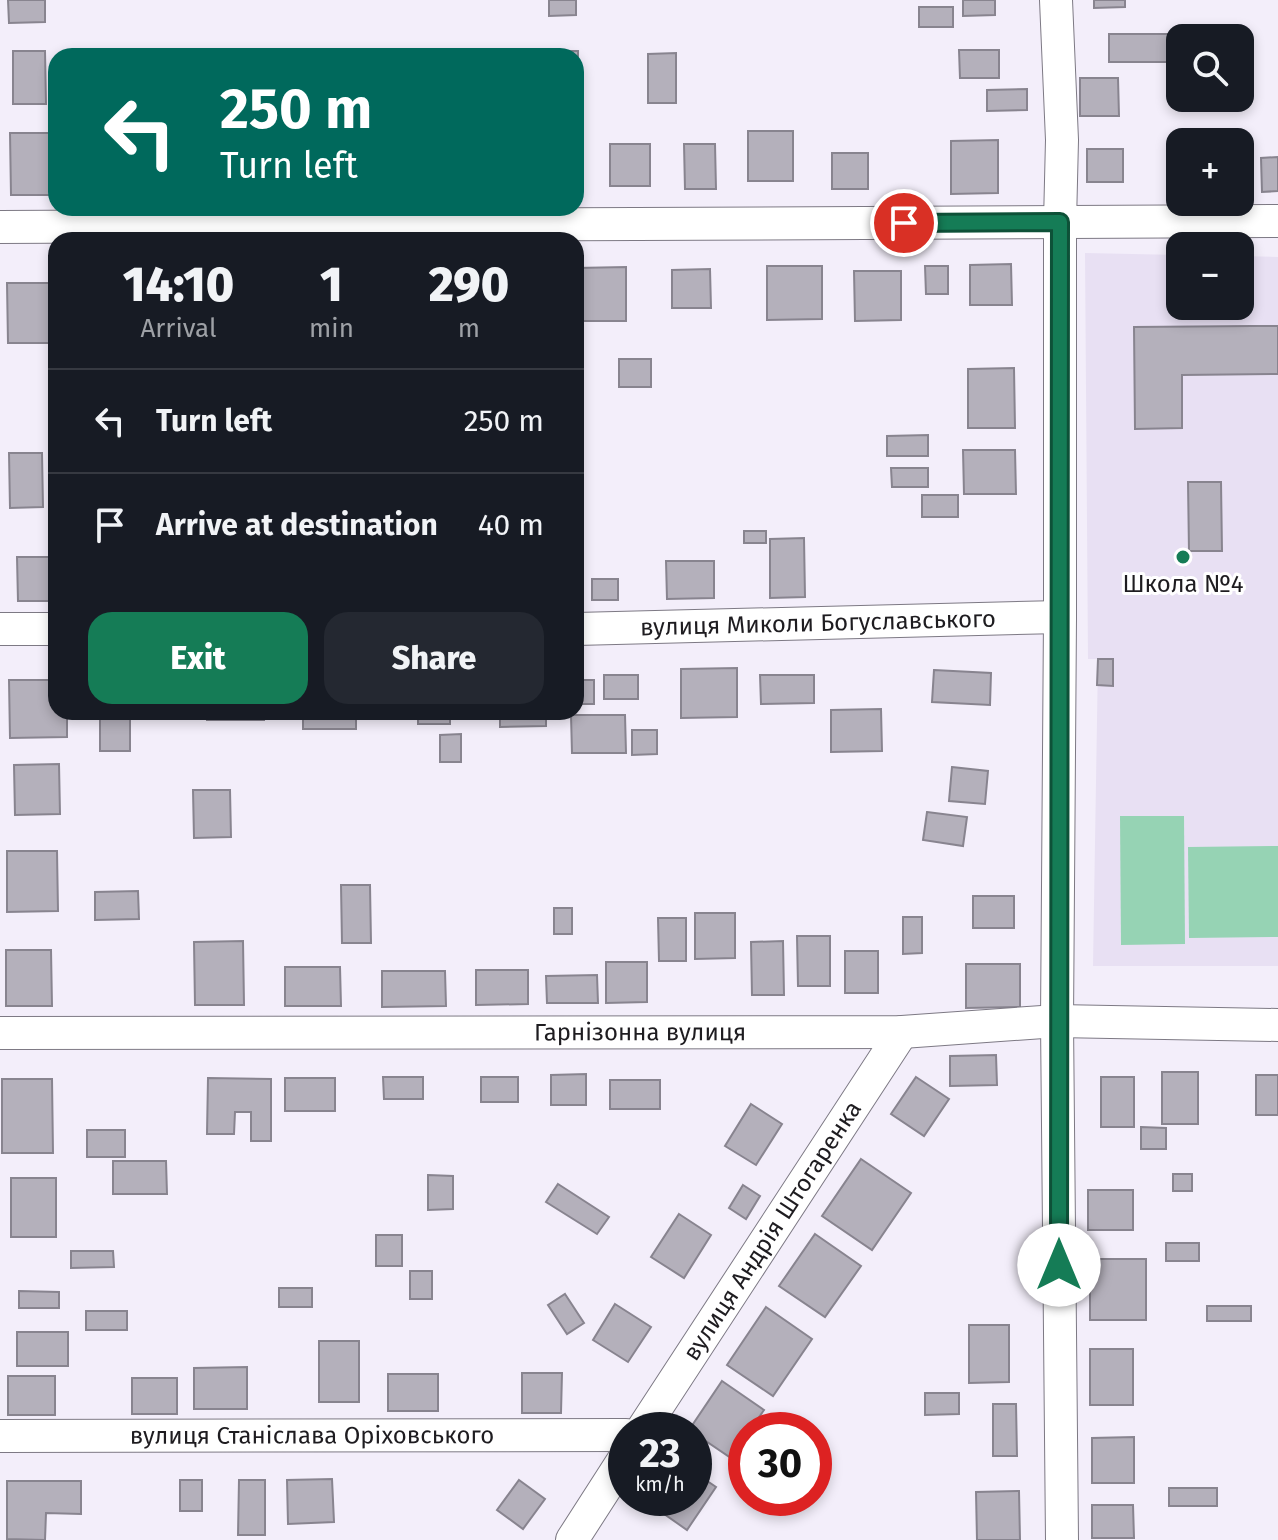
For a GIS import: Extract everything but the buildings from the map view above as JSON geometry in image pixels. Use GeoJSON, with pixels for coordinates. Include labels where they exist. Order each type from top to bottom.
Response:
{"type":"FeatureCollection","features":[{"type":"Feature","properties":{"kind":"street"},"geometry":{"type":"LineString","coordinates":[[1056,0],[1062,140],[1057,1021],[1062,1540]]}},
{"type":"Feature","properties":{"kind":"street"},"geometry":{"type":"LineString","coordinates":[[0,227],[1278,221]]}},
{"type":"Feature","properties":{"kind":"street","name":"вулиця Миколи Богуславського"},"geometry":{"type":"LineString","coordinates":[[584,629],[1060,617]]}},
{"type":"Feature","properties":{"kind":"street"},"geometry":{"type":"LineString","coordinates":[[0,629],[48,629]]}},
{"type":"Feature","properties":{"kind":"street","name":"Гарнізонна вулиця"},"geometry":{"type":"LineString","coordinates":[[0,1033],[902,1032],[1057,1021],[1278,1025]]}},
{"type":"Feature","properties":{"kind":"street","name":"вулиця Андрія Штогаренка"},"geometry":{"type":"LineString","coordinates":[[654,1412],[902,1032]]}},
{"type":"Feature","properties":{"kind":"street","name":"вулиця Станіслава Оріховського"},"geometry":{"type":"LineString","coordinates":[[0,1436],[608,1435]]}},
{"type":"Feature","properties":{"kind":"street"},"geometry":{"type":"LineString","coordinates":[[572,1540],[608,1484]]}},
{"type":"Feature","properties":{"kind":"shaded area","name":"Школа №4"},"geometry":{"type":"Polygon","coordinates":[[[1085,253],[1166,255],[1166,320],[1254,320],[1254,256],[1278,257],[1278,966],[1093,966],[1098,659],[1088,659],[1085,253]]]}},
{"type":"Feature","properties":{"kind":"green space"},"geometry":{"type":"Polygon","coordinates":[[[1120,816],[1184,816],[1185,944],[1121,945],[1120,816]]]}},
{"type":"Feature","properties":{"kind":"green space"},"geometry":{"type":"Polygon","coordinates":[[[1278,846],[1278,937],[1189,938],[1188,847],[1278,846]]]}},
{"type":"Feature","properties":{"kind":"place","name":"Школа №4"},"geometry":{"type":"Point","coordinates":[1183,557]}},
{"type":"Feature","properties":{"kind":"route"},"geometry":{"type":"LineString","coordinates":[[904,223],[1060,222],[1059,1265]]}}]}
